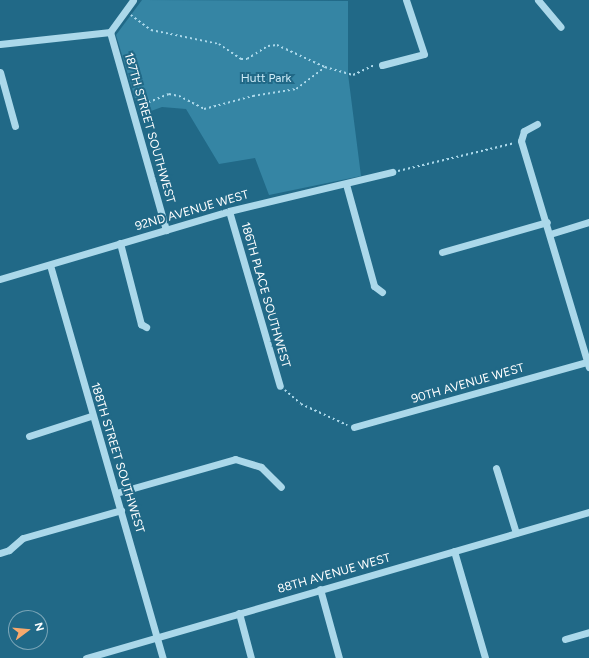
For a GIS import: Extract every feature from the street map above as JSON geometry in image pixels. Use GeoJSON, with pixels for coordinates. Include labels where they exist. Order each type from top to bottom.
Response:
{"type":"FeatureCollection","features":[{"type":"Feature","properties":{"kind":"street"},"geometry":{"type":"LineString","coordinates":[[0,44],[110,32],[133,0]]}},
{"type":"Feature","properties":{"kind":"street"},"geometry":{"type":"LineString","coordinates":[[382,65],[424,54],[406,0]]}},
{"type":"Feature","properties":{"kind":"street"},"geometry":{"type":"LineString","coordinates":[[538,0],[561,27]]}},
{"type":"Feature","properties":{"kind":"street","name":"187TH STREET SOUTHWEST"},"geometry":{"type":"LineString","coordinates":[[110,32],[166,230]]}},
{"type":"Feature","properties":{"kind":"street"},"geometry":{"type":"LineString","coordinates":[[0,72],[16,126]]}},
{"type":"Feature","properties":{"kind":"street"},"geometry":{"type":"LineString","coordinates":[[537,124],[524,131],[521,141],[586,344],[588,365]]}},
{"type":"Feature","properties":{"kind":"street","name":"92ND AVENUE WEST"},"geometry":{"type":"LineString","coordinates":[[0,279],[229,211],[392,172]]}},
{"type":"Feature","properties":{"kind":"street"},"geometry":{"type":"LineString","coordinates":[[346,184],[374,286],[382,292]]}},
{"type":"Feature","properties":{"kind":"street","name":"186TH PLACE SOUTHWEST"},"geometry":{"type":"LineString","coordinates":[[229,211],[280,386]]}},
{"type":"Feature","properties":{"kind":"street"},"geometry":{"type":"LineString","coordinates":[[442,252],[547,222]]}},
{"type":"Feature","properties":{"kind":"street"},"geometry":{"type":"LineString","coordinates":[[550,234],[589,222]]}},
{"type":"Feature","properties":{"kind":"street"},"geometry":{"type":"LineString","coordinates":[[120,243],[141,324],[146,328]]}},
{"type":"Feature","properties":{"kind":"street","name":"188TH STREET SOUTHWEST"},"geometry":{"type":"LineString","coordinates":[[50,265],[92,416],[121,510],[163,658]]}},
{"type":"Feature","properties":{"kind":"street","name":"90TH AVENUE WEST"},"geometry":{"type":"LineString","coordinates":[[354,427],[588,365]]}},
{"type":"Feature","properties":{"kind":"street"},"geometry":{"type":"LineString","coordinates":[[29,436],[92,416]]}},
{"type":"Feature","properties":{"kind":"street"},"geometry":{"type":"LineString","coordinates":[[116,493],[235,459],[261,467],[281,487]]}},
{"type":"Feature","properties":{"kind":"street"},"geometry":{"type":"LineString","coordinates":[[496,468],[516,533]]}},
{"type":"Feature","properties":{"kind":"street"},"geometry":{"type":"LineString","coordinates":[[0,553],[9,550],[23,538],[121,510]]}},
{"type":"Feature","properties":{"kind":"street","name":"88TH AVENUE WEST"},"geometry":{"type":"LineString","coordinates":[[86,658],[102,656],[320,589],[589,512]]}},
{"type":"Feature","properties":{"kind":"street"},"geometry":{"type":"LineString","coordinates":[[454,551],[485,658]]}},
{"type":"Feature","properties":{"kind":"street"},"geometry":{"type":"LineString","coordinates":[[320,589],[339,658]]}},
{"type":"Feature","properties":{"kind":"street"},"geometry":{"type":"LineString","coordinates":[[239,613],[251,658]]}},
{"type":"Feature","properties":{"kind":"street"},"geometry":{"type":"LineString","coordinates":[[565,639],[589,632]]}},
{"type":"Feature","properties":{"kind":"path"},"geometry":{"type":"LineString","coordinates":[[123,14],[130,14],[151,30],[219,44],[241,59],[247,59],[268,46],[277,45],[325,67],[353,75],[369,65],[382,65]]}},
{"type":"Feature","properties":{"kind":"path"},"geometry":{"type":"LineString","coordinates":[[133,109],[169,94],[179,96],[193,106],[204,109],[253,96],[296,89],[309,77],[325,67]]}},
{"type":"Feature","properties":{"kind":"path"},"geometry":{"type":"LineString","coordinates":[[392,172],[521,141]]}},
{"type":"Feature","properties":{"kind":"path"},"geometry":{"type":"LineString","coordinates":[[280,386],[301,404],[354,427]]}},
{"type":"Feature","properties":{"kind":"green space","name":"Hutt Park"},"geometry":{"type":"Polygon","coordinates":[[[142,0],[348,1],[348,74],[361,176],[269,195],[255,158],[219,164],[186,109],[162,107],[140,115],[116,35],[142,0]]]}}]}
